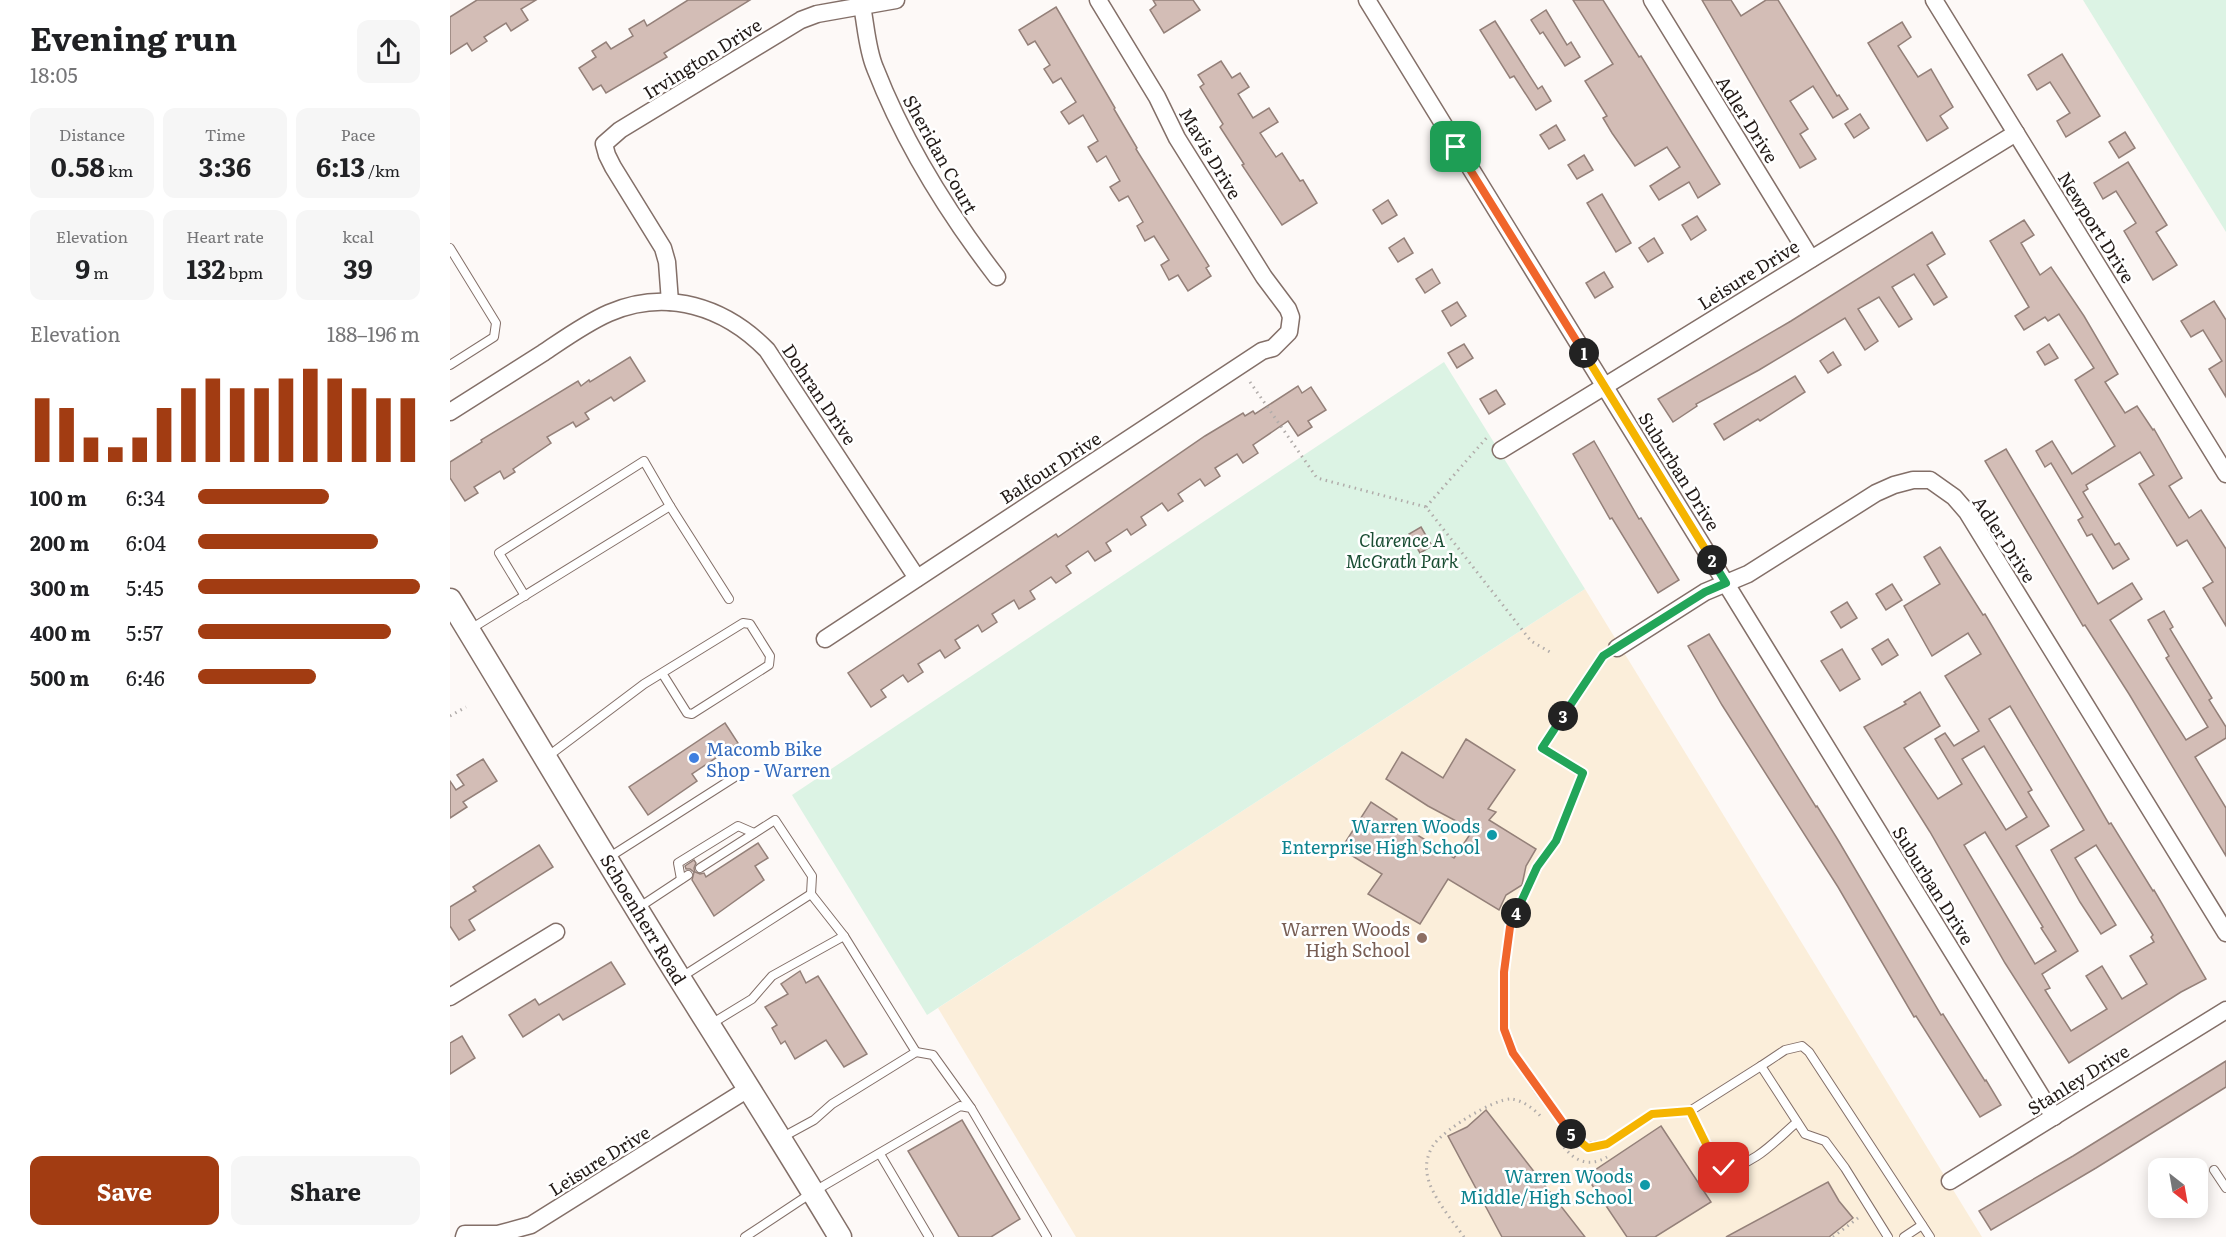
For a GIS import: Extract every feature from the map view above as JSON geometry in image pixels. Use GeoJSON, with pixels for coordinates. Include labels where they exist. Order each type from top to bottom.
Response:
{"type":"FeatureCollection","features":[{"type":"Feature","properties":{"kind":"main road","name":"Schoenherr Road"},"geometry":{"type":"LineString","coordinates":[[450,600],[840,1237]]}},
{"type":"Feature","properties":{"kind":"street","name":"Irvington Drive"},"geometry":{"type":"LineString","coordinates":[[670,302],[667,262],[663,248],[606,155],[604,144],[620,130],[639,121],[801,20],[817,14],[896,0]]}},
{"type":"Feature","properties":{"kind":"street","name":"Mavis Drive"},"geometry":{"type":"LineString","coordinates":[[1098,0],[1157,97],[1177,138],[1264,277],[1287,309],[1292,325]]}},
{"type":"Feature","properties":{"kind":"street","name":"Suburban Drive"},"geometry":{"type":"LineString","coordinates":[[1366,0],[2054,1117]]}},
{"type":"Feature","properties":{"kind":"street","name":"Adler Drive"},"geometry":{"type":"LineString","coordinates":[[1652,0],[1811,259]]}},
{"type":"Feature","properties":{"kind":"street","name":"Newport Drive"},"geometry":{"type":"LineString","coordinates":[[1934,0],[2226,474]]}},
{"type":"Feature","properties":{"kind":"street","name":"Sheridan Court"},"geometry":{"type":"LineString","coordinates":[[862,6],[874,67],[907,140],[935,191],[963,233],[997,277]]}},
{"type":"Feature","properties":{"kind":"street","name":"Leisure Drive"},"geometry":{"type":"LineString","coordinates":[[1501,450],[2016,132]]}},
{"type":"Feature","properties":{"kind":"street"},"geometry":{"type":"LineString","coordinates":[[450,412],[608,313],[647,303],[670,302]]}},
{"type":"Feature","properties":{"kind":"street","name":"Dohran Drive"},"geometry":{"type":"LineString","coordinates":[[670,302],[692,305],[720,314],[746,329],[767,350],[917,578]]}},
{"type":"Feature","properties":{"kind":"street","name":"Balfour Drive"},"geometry":{"type":"LineString","coordinates":[[825,639],[1262,351],[1273,348],[1285,338],[1292,325]]}},
{"type":"Feature","properties":{"kind":"street","name":"Adler Drive"},"geometry":{"type":"LineString","coordinates":[[1617,648],[1705,592],[1748,574],[1876,493],[1913,480],[1930,480],[1967,512],[2226,933]]}},
{"type":"Feature","properties":{"kind":"street"},"geometry":{"type":"LineString","coordinates":[[450,997],[556,932]]}},
{"type":"Feature","properties":{"kind":"street","name":"Stanley Drive"},"geometry":{"type":"LineString","coordinates":[[1950,1181],[2226,1010]]}},
{"type":"Feature","properties":{"kind":"street","name":"Leisure Drive"},"geometry":{"type":"LineString","coordinates":[[460,1233],[498,1234],[531,1225],[748,1089]]}},
{"type":"Feature","properties":{"kind":"lane"},"geometry":{"type":"LineString","coordinates":[[450,248],[496,323],[494,337],[450,365]]}},
{"type":"Feature","properties":{"kind":"lane"},"geometry":{"type":"LineString","coordinates":[[525,596],[499,553],[644,461],[729,599]]}},
{"type":"Feature","properties":{"kind":"lane"},"geometry":{"type":"LineString","coordinates":[[469,631],[670,506]]}},
{"type":"Feature","properties":{"kind":"lane"},"geometry":{"type":"LineString","coordinates":[[547,757],[662,673],[743,623],[750,624],[770,656],[769,665],[692,714],[687,714],[662,673]]}},
{"type":"Feature","properties":{"kind":"lane"},"geometry":{"type":"LineString","coordinates":[[1617,648],[1603,656],[1542,748],[1583,773],[1556,841],[1537,867],[1510,927],[1504,972],[1504,1029],[1513,1053],[1574,1138],[1588,1148],[1607,1144],[1652,1114],[1690,1111],[1785,1050],[1802,1046],[1809,1052],[1930,1237]]}},
{"type":"Feature","properties":{"kind":"lane"},"geometry":{"type":"LineString","coordinates":[[608,858],[746,770]]}},
{"type":"Feature","properties":{"kind":"lane"},"geometry":{"type":"LineString","coordinates":[[700,868],[775,820],[812,876],[811,894],[844,936],[916,1052]]}},
{"type":"Feature","properties":{"kind":"lane"},"geometry":{"type":"LineString","coordinates":[[637,908],[685,877],[678,863],[738,826],[754,833]]}},
{"type":"Feature","properties":{"kind":"lane"},"geometry":{"type":"LineString","coordinates":[[680,978],[811,894]]}},
{"type":"Feature","properties":{"kind":"lane"},"geometry":{"type":"LineString","coordinates":[[710,1025],[752,999],[772,976],[844,936]]}},
{"type":"Feature","properties":{"kind":"lane"},"geometry":{"type":"LineString","coordinates":[[781,1138],[814,1120],[832,1104],[916,1052],[933,1055],[971,1108],[1047,1237]]}},
{"type":"Feature","properties":{"kind":"lane"},"geometry":{"type":"LineString","coordinates":[[1761,1066],[1805,1134],[1825,1141],[1845,1168],[1888,1237]]}},
{"type":"Feature","properties":{"kind":"lane"},"geometry":{"type":"LineString","coordinates":[[745,1237],[813,1192],[960,1106],[971,1108]]}},
{"type":"Feature","properties":{"kind":"lane"},"geometry":{"type":"LineString","coordinates":[[1690,1111],[1712,1156],[1724,1168],[1735,1168],[1762,1153],[1797,1122]]}},
{"type":"Feature","properties":{"kind":"lane"},"geometry":{"type":"LineString","coordinates":[[880,1154],[929,1237]]}},
{"type":"Feature","properties":{"kind":"lane"},"geometry":{"type":"LineString","coordinates":[[2214,1170],[2226,1188]]}},
{"type":"Feature","properties":{"kind":"lane"},"geometry":{"type":"LineString","coordinates":[[1904,1237],[1922,1225]]}},
{"type":"Feature","properties":{"kind":"path"},"geometry":{"type":"LineString","coordinates":[[1250,382],[1317,478],[1426,507],[1531,641],[1550,652]]}},
{"type":"Feature","properties":{"kind":"path"},"geometry":{"type":"LineString","coordinates":[[1426,507],[1489,435]]}},
{"type":"Feature","properties":{"kind":"path"},"geometry":{"type":"LineString","coordinates":[[450,716],[466,707]]}},
{"type":"Feature","properties":{"kind":"path"},"geometry":{"type":"LineString","coordinates":[[1462,1237],[1429,1183],[1427,1162],[1434,1144],[1486,1106],[1510,1099],[1533,1108],[1545,1122]]}},
{"type":"Feature","properties":{"kind":"path"},"geometry":{"type":"LineString","coordinates":[[1563,1145],[1580,1161],[1596,1162],[1614,1154]]}},
{"type":"Feature","properties":{"kind":"path"},"geometry":{"type":"LineString","coordinates":[[1833,1237],[1858,1218]]}},
{"type":"Feature","properties":{"kind":"shaded area","name":"Warren Woods High School"},"geometry":{"type":"Polygon","coordinates":[[[1585,589],[1982,1237],[1076,1237],[938,1008],[1585,589]]]}},
{"type":"Feature","properties":{"kind":"green space"},"geometry":{"type":"Polygon","coordinates":[[[2083,0],[2226,0],[2226,232],[2083,0]]]}},
{"type":"Feature","properties":{"kind":"green space","name":"Clarence A McGrath Park"},"geometry":{"type":"Polygon","coordinates":[[[1444,362],[1585,589],[927,1015],[792,795],[1444,362]]]}},
{"type":"Feature","properties":{"kind":"building"},"geometry":{"type":"Polygon","coordinates":[[[477,0],[536,0],[521,9],[528,20],[511,31],[506,23],[484,37],[487,41],[472,51],[467,43],[450,54],[450,17],[477,0]]]}},
{"type":"Feature","properties":{"kind":"building"},"geometry":{"type":"Polygon","coordinates":[[[688,0],[750,0],[664,53],[667,57],[606,93],[601,85],[593,90],[579,68],[596,57],[592,51],[606,42],[611,49],[633,36],[629,29],[644,20],[647,26],[688,0]]]}},
{"type":"Feature","properties":{"kind":"building"},"geometry":{"type":"Polygon","coordinates":[[[1153,0],[1193,0],[1200,10],[1164,33],[1150,10],[1156,5],[1153,0]]]}},
{"type":"Feature","properties":{"kind":"building"},"geometry":{"type":"Polygon","coordinates":[[[1573,0],[1603,0],[1639,57],[1641,56],[1720,184],[1698,198],[1689,182],[1659,200],[1650,186],[1680,167],[1667,147],[1635,166],[1612,133],[1603,118],[1607,116],[1585,81],[1613,64],[1573,0]]]}},
{"type":"Feature","properties":{"kind":"building"},"geometry":{"type":"Polygon","coordinates":[[[1702,0],[1731,0],[1741,16],[1766,0],[1778,0],[1837,96],[1839,95],[1848,109],[1833,118],[1813,86],[1790,101],[1808,129],[1800,134],[1816,159],[1800,168],[1702,0]]]}},
{"type":"Feature","properties":{"kind":"building"},"geometry":{"type":"Polygon","coordinates":[[[1056,7],[1115,108],[1136,149],[1209,266],[1206,268],[1211,276],[1188,291],[1178,275],[1169,280],[1161,265],[1169,260],[1154,236],[1145,241],[1137,226],[1143,222],[1128,196],[1119,201],[1110,187],[1120,181],[1106,156],[1097,162],[1088,147],[1098,141],[1083,115],[1069,124],[1061,112],[1076,102],[1061,78],[1053,83],[1044,69],[1050,65],[1035,41],[1028,45],[1019,30],[1056,7]]]}},
{"type":"Feature","properties":{"kind":"building"},"geometry":{"type":"Polygon","coordinates":[[[1546,10],[1567,45],[1571,42],[1580,57],[1565,66],[1543,32],[1540,34],[1531,20],[1546,10]]]}},
{"type":"Feature","properties":{"kind":"building"},"geometry":{"type":"Polygon","coordinates":[[[1495,21],[1538,89],[1542,86],[1551,101],[1536,110],[1514,76],[1510,78],[1480,30],[1495,21]]]}},
{"type":"Feature","properties":{"kind":"building"},"geometry":{"type":"Polygon","coordinates":[[[1902,22],[1911,37],[1898,46],[1918,77],[1931,69],[1953,107],[1940,116],[1948,128],[1927,141],[1868,43],[1902,22]]]}},
{"type":"Feature","properties":{"kind":"building"},"geometry":{"type":"Polygon","coordinates":[[[2062,54],[2100,116],[2066,137],[2057,121],[2070,113],[2050,82],[2037,90],[2028,75],[2062,54]]]}},
{"type":"Feature","properties":{"kind":"building"},"geometry":{"type":"Polygon","coordinates":[[[1221,61],[1232,78],[1240,73],[1249,87],[1238,94],[1253,118],[1269,108],[1278,122],[1260,133],[1276,157],[1282,153],[1317,203],[1282,225],[1242,165],[1244,164],[1220,127],[1223,124],[1200,87],[1204,84],[1198,75],[1221,61]]]}},
{"type":"Feature","properties":{"kind":"building"},"geometry":{"type":"Polygon","coordinates":[[[1860,114],[1869,128],[1854,138],[1845,124],[1860,114]]]}},
{"type":"Feature","properties":{"kind":"building"},"geometry":{"type":"Polygon","coordinates":[[[1556,125],[1565,140],[1549,149],[1540,135],[1556,125]]]}},
{"type":"Feature","properties":{"kind":"building"},"geometry":{"type":"Polygon","coordinates":[[[2125,132],[2135,148],[2119,158],[2109,142],[2125,132]]]}},
{"type":"Feature","properties":{"kind":"building"},"geometry":{"type":"Polygon","coordinates":[[[1584,155],[1593,170],[1577,179],[1568,165],[1584,155]]]}},
{"type":"Feature","properties":{"kind":"building"},"geometry":{"type":"Polygon","coordinates":[[[2128,162],[2167,225],[2156,232],[2177,265],[2153,280],[2124,231],[2136,223],[2116,191],[2103,199],[2094,183],[2128,162]]]}},
{"type":"Feature","properties":{"kind":"building"},"geometry":{"type":"Polygon","coordinates":[[[1602,194],[1631,243],[1616,252],[1587,203],[1602,194]]]}},
{"type":"Feature","properties":{"kind":"building"},"geometry":{"type":"Polygon","coordinates":[[[1388,200],[1397,215],[1382,224],[1373,210],[1388,200]]]}},
{"type":"Feature","properties":{"kind":"building"},"geometry":{"type":"Polygon","coordinates":[[[1697,216],[1706,230],[1691,240],[1682,225],[1697,216]]]}},
{"type":"Feature","properties":{"kind":"building"},"geometry":{"type":"Polygon","coordinates":[[[2024,220],[2034,235],[2021,243],[2040,275],[2051,267],[2084,316],[2118,374],[2105,382],[2125,413],[2137,406],[2154,429],[2182,478],[2169,486],[2189,518],[2201,510],[2226,549],[2226,626],[2203,588],[2213,582],[2187,540],[2177,546],[2139,484],[2154,475],[2140,452],[2086,485],[2088,489],[2083,492],[2115,545],[2119,543],[2129,559],[2113,569],[2092,534],[2087,536],[2078,520],[2083,517],[2051,463],[2045,467],[2036,451],[2052,441],[2072,474],[2115,446],[2075,380],[2094,368],[2059,314],[2048,321],[2045,317],[2024,330],[2015,316],[2029,307],[1990,241],[2024,220]]]}},
{"type":"Feature","properties":{"kind":"building"},"geometry":{"type":"Polygon","coordinates":[[[1932,232],[1945,254],[1927,265],[1947,297],[1934,305],[1914,274],[1892,287],[1912,319],[1899,327],[1879,297],[1858,309],[1878,341],[1865,350],[1845,318],[1759,370],[1696,404],[1697,406],[1673,422],[1658,399],[1791,321],[1932,232]]]}},
{"type":"Feature","properties":{"kind":"building"},"geometry":{"type":"Polygon","coordinates":[[[1404,238],[1413,253],[1398,262],[1389,248],[1404,238]]]}},
{"type":"Feature","properties":{"kind":"building"},"geometry":{"type":"Polygon","coordinates":[[[1654,238],[1663,253],[1648,262],[1639,248],[1654,238]]]}},
{"type":"Feature","properties":{"kind":"building"},"geometry":{"type":"Polygon","coordinates":[[[1432,269],[1440,283],[1425,293],[1416,279],[1432,269]]]}},
{"type":"Feature","properties":{"kind":"building"},"geometry":{"type":"Polygon","coordinates":[[[1604,272],[1613,287],[1595,298],[1586,283],[1604,272]]]}},
{"type":"Feature","properties":{"kind":"building"},"geometry":{"type":"Polygon","coordinates":[[[2214,301],[2226,320],[2226,397],[2209,369],[2222,361],[2203,330],[2191,337],[2181,321],[2214,301]]]}},
{"type":"Feature","properties":{"kind":"building"},"geometry":{"type":"Polygon","coordinates":[[[1457,302],[1466,316],[1451,326],[1442,311],[1457,302]]]}},
{"type":"Feature","properties":{"kind":"building"},"geometry":{"type":"Polygon","coordinates":[[[1464,344],[1473,358],[1457,368],[1448,353],[1464,344]]]}},
{"type":"Feature","properties":{"kind":"building"},"geometry":{"type":"Polygon","coordinates":[[[2049,344],[2058,358],[2045,365],[2037,352],[2049,344]]]}},
{"type":"Feature","properties":{"kind":"building"},"geometry":{"type":"Polygon","coordinates":[[[1833,352],[1841,365],[1828,373],[1820,361],[1833,352]]]}},
{"type":"Feature","properties":{"kind":"building"},"geometry":{"type":"Polygon","coordinates":[[[630,357],[645,381],[614,401],[611,397],[585,413],[589,419],[576,427],[573,422],[547,437],[551,443],[513,469],[515,472],[504,479],[500,471],[474,487],[478,493],[465,501],[450,478],[450,462],[482,442],[481,440],[578,381],[581,386],[589,380],[590,382],[630,357]]]}},
{"type":"Feature","properties":{"kind":"building"},"geometry":{"type":"Polygon","coordinates":[[[1795,376],[1805,392],[1760,421],[1758,419],[1724,440],[1714,424],[1795,376]]]}},
{"type":"Feature","properties":{"kind":"building"},"geometry":{"type":"Polygon","coordinates":[[[1298,386],[1302,393],[1311,387],[1326,410],[1308,421],[1312,427],[1298,436],[1288,421],[1253,445],[1258,453],[1243,463],[1237,454],[1215,468],[1220,476],[1205,486],[1200,479],[1178,494],[1183,501],[1168,511],[1162,503],[1141,517],[1146,525],[1131,535],[1127,529],[1106,543],[1111,551],[1095,561],[1088,551],[1066,566],[1071,573],[1056,583],[1051,577],[1030,591],[1035,599],[1019,609],[1014,600],[992,614],[997,622],[982,632],[978,625],[955,640],[960,648],[945,658],[940,650],[918,664],[923,672],[908,682],[903,675],[881,690],[886,697],[871,707],[848,673],[1056,534],[1058,537],[1205,436],[1243,413],[1245,416],[1253,411],[1255,414],[1298,386]]]}},
{"type":"Feature","properties":{"kind":"building"},"geometry":{"type":"Polygon","coordinates":[[[1496,390],[1505,404],[1489,414],[1480,399],[1496,390]]]}},
{"type":"Feature","properties":{"kind":"building"},"geometry":{"type":"Polygon","coordinates":[[[1594,441],[1639,519],[1641,518],[1679,580],[1658,593],[1612,518],[1610,519],[1573,454],[1594,441]]]}},
{"type":"Feature","properties":{"kind":"building"},"geometry":{"type":"Polygon","coordinates":[[[2006,449],[2098,604],[2132,583],[2142,599],[2110,620],[2186,740],[2208,727],[2166,658],[2169,656],[2148,620],[2164,611],[2173,627],[2170,629],[2212,698],[2209,700],[2226,727],[2226,738],[2195,757],[2226,808],[2226,856],[2129,694],[2085,625],[2083,626],[1985,461],[2006,449]]]}},
{"type":"Feature","properties":{"kind":"building"},"geometry":{"type":"Polygon","coordinates":[[[1421,527],[1432,546],[1420,553],[1409,534],[1421,527]]]}},
{"type":"Feature","properties":{"kind":"building"},"geometry":{"type":"Polygon","coordinates":[[[1940,547],[1983,615],[1985,614],[2109,824],[2111,823],[2154,890],[2206,979],[2181,992],[2069,1063],[2005,963],[1930,832],[1864,727],[1906,704],[1904,702],[1920,692],[1940,726],[1904,748],[1938,799],[1962,784],[1935,739],[1945,733],[1954,746],[1979,731],[1945,676],[1981,654],[1968,633],[1932,656],[1904,606],[1940,584],[1924,557],[1940,547]],[[2010,706],[1989,719],[2032,790],[2028,792],[2049,826],[2016,846],[2078,951],[2042,974],[2050,988],[2045,990],[2071,1031],[2107,1009],[2086,976],[2102,966],[2122,999],[2147,984],[2130,956],[2154,942],[2151,937],[2153,935],[2096,845],[2075,858],[2116,925],[2101,934],[2051,850],[2084,830],[2010,706]],[[1984,746],[1962,759],[2006,830],[2027,817],[1984,746]],[[1985,832],[1964,845],[2035,964],[2056,951],[1985,832]]]}},
{"type":"Feature","properties":{"kind":"building"},"geometry":{"type":"Polygon","coordinates":[[[1892,584],[1902,600],[1886,610],[1876,594],[1892,584]]]}},
{"type":"Feature","properties":{"kind":"building"},"geometry":{"type":"Polygon","coordinates":[[[1847,602],[1857,618],[1841,628],[1831,612],[1847,602]]]}},
{"type":"Feature","properties":{"kind":"building"},"geometry":{"type":"Polygon","coordinates":[[[1709,634],[1838,840],[1941,1015],[1943,1014],[2001,1105],[1980,1117],[1916,1016],[1914,1017],[1838,887],[1722,705],[1688,646],[1709,634]]]}},
{"type":"Feature","properties":{"kind":"building"},"geometry":{"type":"Polygon","coordinates":[[[1888,639],[1898,655],[1882,665],[1872,649],[1888,639]]]}},
{"type":"Feature","properties":{"kind":"building"},"geometry":{"type":"Polygon","coordinates":[[[1842,649],[1860,679],[1840,691],[1821,661],[1842,649]]]}},
{"type":"Feature","properties":{"kind":"building","name":"Macomb Bike Shop - Warren"},"geometry":{"type":"Polygon","coordinates":[[[725,723],[738,743],[692,774],[697,781],[648,815],[629,787],[725,723]]]}},
{"type":"Feature","properties":{"kind":"building","name":"Warren Woods Enterprise High School"},"geometry":{"type":"Polygon","coordinates":[[[1466,739],[1515,770],[1488,809],[1496,812],[1489,820],[1536,849],[1526,866],[1522,885],[1506,895],[1499,910],[1448,879],[1420,924],[1368,894],[1382,874],[1341,849],[1371,802],[1397,819],[1395,821],[1454,858],[1473,830],[1428,806],[1386,779],[1402,752],[1443,778],[1466,739]]]}},
{"type":"Feature","properties":{"kind":"building"},"geometry":{"type":"Polygon","coordinates":[[[483,759],[497,781],[463,802],[467,807],[450,818],[450,781],[456,790],[464,785],[457,775],[483,759]]]}},
{"type":"Feature","properties":{"kind":"building"},"geometry":{"type":"Polygon","coordinates":[[[758,843],[768,858],[755,866],[764,880],[714,916],[692,880],[694,872],[686,869],[685,866],[694,860],[695,872],[704,873],[706,877],[758,843]]]}},
{"type":"Feature","properties":{"kind":"building"},"geometry":{"type":"Polygon","coordinates":[[[539,845],[553,867],[469,920],[475,930],[459,940],[450,926],[450,907],[476,891],[473,887],[539,845]]]}},
{"type":"Feature","properties":{"kind":"building"},"geometry":{"type":"Polygon","coordinates":[[[611,962],[625,984],[563,1020],[559,1014],[523,1037],[509,1015],[535,999],[539,1005],[611,962]]]}},
{"type":"Feature","properties":{"kind":"building"},"geometry":{"type":"Polygon","coordinates":[[[800,971],[806,983],[818,976],[867,1054],[844,1067],[826,1040],[795,1059],[785,1041],[781,1044],[772,1028],[777,1025],[765,1007],[788,994],[781,984],[800,971]]]}},
{"type":"Feature","properties":{"kind":"building"},"geometry":{"type":"Polygon","coordinates":[[[462,1036],[475,1058],[450,1074],[450,1043],[462,1036]]]}},
{"type":"Feature","properties":{"kind":"building"},"geometry":{"type":"Polygon","coordinates":[[[2226,1061],[2226,1087],[1991,1230],[1979,1211],[2226,1061]]]}},
{"type":"Feature","properties":{"kind":"building","name":"Warren Woods Middle/High School"},"geometry":{"type":"Polygon","coordinates":[[[1486,1110],[1585,1237],[1502,1237],[1448,1136],[1467,1127],[1486,1110]]]}},
{"type":"Feature","properties":{"kind":"building"},"geometry":{"type":"Polygon","coordinates":[[[962,1120],[1020,1219],[991,1237],[959,1237],[908,1151],[962,1120]]]}},
{"type":"Feature","properties":{"kind":"building","name":"Warren Woods Middle/High School"},"geometry":{"type":"Polygon","coordinates":[[[1661,1126],[1711,1202],[1655,1237],[1627,1237],[1586,1176],[1661,1126]]]}},
{"type":"Feature","properties":{"kind":"building"},"geometry":{"type":"Polygon","coordinates":[[[1828,1182],[1839,1201],[1853,1218],[1829,1237],[1726,1237],[1828,1182]]]}},
{"type":"Feature","properties":{"kind":"place","name":"Macomb Bike Shop - Warren"},"geometry":{"type":"Point","coordinates":[694,758]}},
{"type":"Feature","properties":{"kind":"place","name":"Warren Woods Enterprise High School"},"geometry":{"type":"Point","coordinates":[1492,835]}},
{"type":"Feature","properties":{"kind":"place","name":"Warren Woods High School"},"geometry":{"type":"Point","coordinates":[1422,938]}},
{"type":"Feature","properties":{"kind":"place","name":"Warren Woods Middle/High School"},"geometry":{"type":"Point","coordinates":[1645,1185]}},
{"type":"Feature","properties":{"kind":"route"},"geometry":{"type":"LineString","coordinates":[[1456,147],[1726,583],[1705,592],[1603,656],[1542,748],[1583,773],[1556,841],[1537,867],[1510,927],[1504,972],[1504,1029],[1513,1053],[1537,1088],[1574,1138],[1588,1148],[1607,1144],[1652,1114],[1690,1111],[1712,1156],[1724,1168]]}}]}
